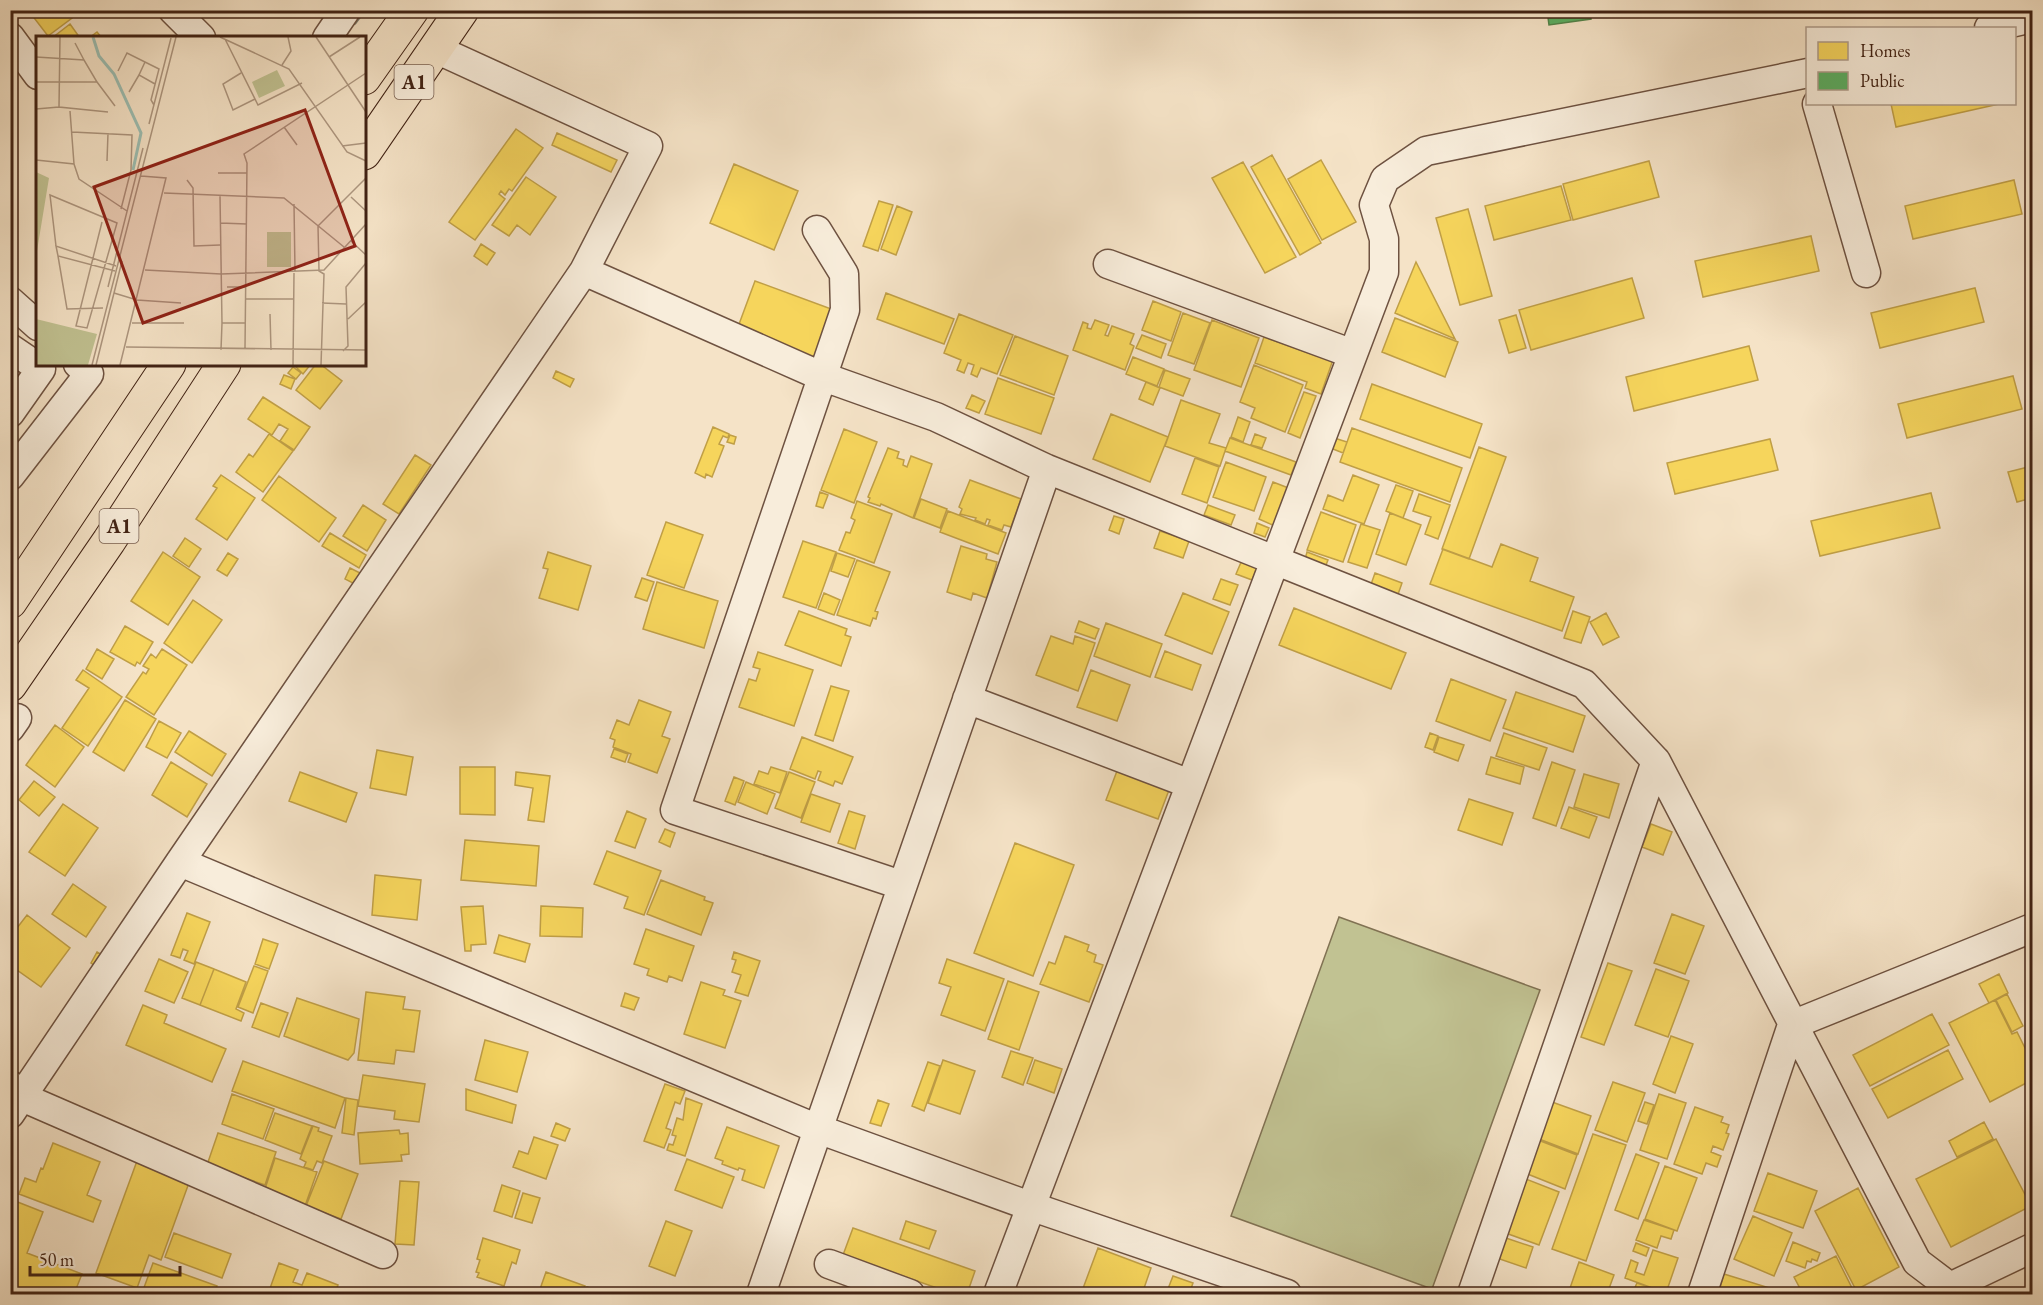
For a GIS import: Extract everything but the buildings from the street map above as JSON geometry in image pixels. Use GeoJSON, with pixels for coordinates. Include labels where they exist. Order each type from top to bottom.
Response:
{"type":"FeatureCollection","features":[{"type":"Feature","properties":{"kind":"main road","name":"A1"},"geometry":{"type":"LineString","coordinates":[[366,75],[412,10]]}},
{"type":"Feature","properties":{"kind":"main road","name":"A1"},"geometry":{"type":"LineString","coordinates":[[366,150],[462,10]]}},
{"type":"Feature","properties":{"kind":"main road","name":"A1"},"geometry":{"type":"LineString","coordinates":[[10,602],[169,366]]}},
{"type":"Feature","properties":{"kind":"main road","name":"A1"},"geometry":{"type":"LineString","coordinates":[[10,685],[109,541],[223,366]]}},
{"type":"Feature","properties":{"kind":"street"},"geometry":{"type":"LineString","coordinates":[[173,10],[199,36]]}},
{"type":"Feature","properties":{"kind":"street"},"geometry":{"type":"LineString","coordinates":[[328,36],[346,10]]}},
{"type":"Feature","properties":{"kind":"street"},"geometry":{"type":"LineString","coordinates":[[1993,27],[2032,18]]}},
{"type":"Feature","properties":{"kind":"street"},"geometry":{"type":"LineString","coordinates":[[10,37],[36,72]]}},
{"type":"Feature","properties":{"kind":"street"},"geometry":{"type":"LineString","coordinates":[[383,1254],[14,1099],[180,862],[584,271],[648,146],[436,49]]}},
{"type":"Feature","properties":{"kind":"street"},"geometry":{"type":"LineString","coordinates":[[998,1294],[1384,272],[1384,239],[1374,205],[1384,179],[1426,151],[1806,73]]}},
{"type":"Feature","properties":{"kind":"street"},"geometry":{"type":"LineString","coordinates":[[1817,105],[1866,273]]}},
{"type":"Feature","properties":{"kind":"street"},"geometry":{"type":"LineString","coordinates":[[817,230],[844,274],[845,310],[675,810],[902,885]]}},
{"type":"Feature","properties":{"kind":"street"},"geometry":{"type":"LineString","coordinates":[[1108,264],[1353,354]]}},
{"type":"Feature","properties":{"kind":"street"},"geometry":{"type":"LineString","coordinates":[[584,271],[821,376],[936,417],[1047,469],[1584,684],[1656,761],[1917,1262],[1944,1291],[2030,1256]]}},
{"type":"Feature","properties":{"kind":"street"},"geometry":{"type":"LineString","coordinates":[[10,301],[36,325]]}},
{"type":"Feature","properties":{"kind":"street"},"geometry":{"type":"LineString","coordinates":[[10,348],[36,366]]}},
{"type":"Feature","properties":{"kind":"street"},"geometry":{"type":"LineString","coordinates":[[10,413],[41,369],[37,366]]}},
{"type":"Feature","properties":{"kind":"street"},"geometry":{"type":"LineString","coordinates":[[10,476],[89,374],[80,366]]}},
{"type":"Feature","properties":{"kind":"street"},"geometry":{"type":"LineString","coordinates":[[761,1294],[1047,469]]}},
{"type":"Feature","properties":{"kind":"street"},"geometry":{"type":"LineString","coordinates":[[967,699],[1190,784]]}},
{"type":"Feature","properties":{"kind":"street"},"geometry":{"type":"LineString","coordinates":[[1472,1294],[1656,761]]}},
{"type":"Feature","properties":{"kind":"street"},"geometry":{"type":"LineString","coordinates":[[180,862],[818,1130],[1287,1294]]}},
{"type":"Feature","properties":{"kind":"street"},"geometry":{"type":"LineString","coordinates":[[1702,1294],[1792,1025],[2032,928]]}},
{"type":"Feature","properties":{"kind":"street"},"geometry":{"type":"LineString","coordinates":[[829,1264],[910,1294]]}},
{"type":"Feature","properties":{"kind":"green space"},"geometry":{"type":"Polygon","coordinates":[[[1339,917],[1540,990],[1432,1289],[1231,1216],[1339,917]]]}},
{"type":"Feature","properties":{"kind":"waterway"},"geometry":{"type":"LineString","coordinates":[[354,22],[363,10]]}}]}
